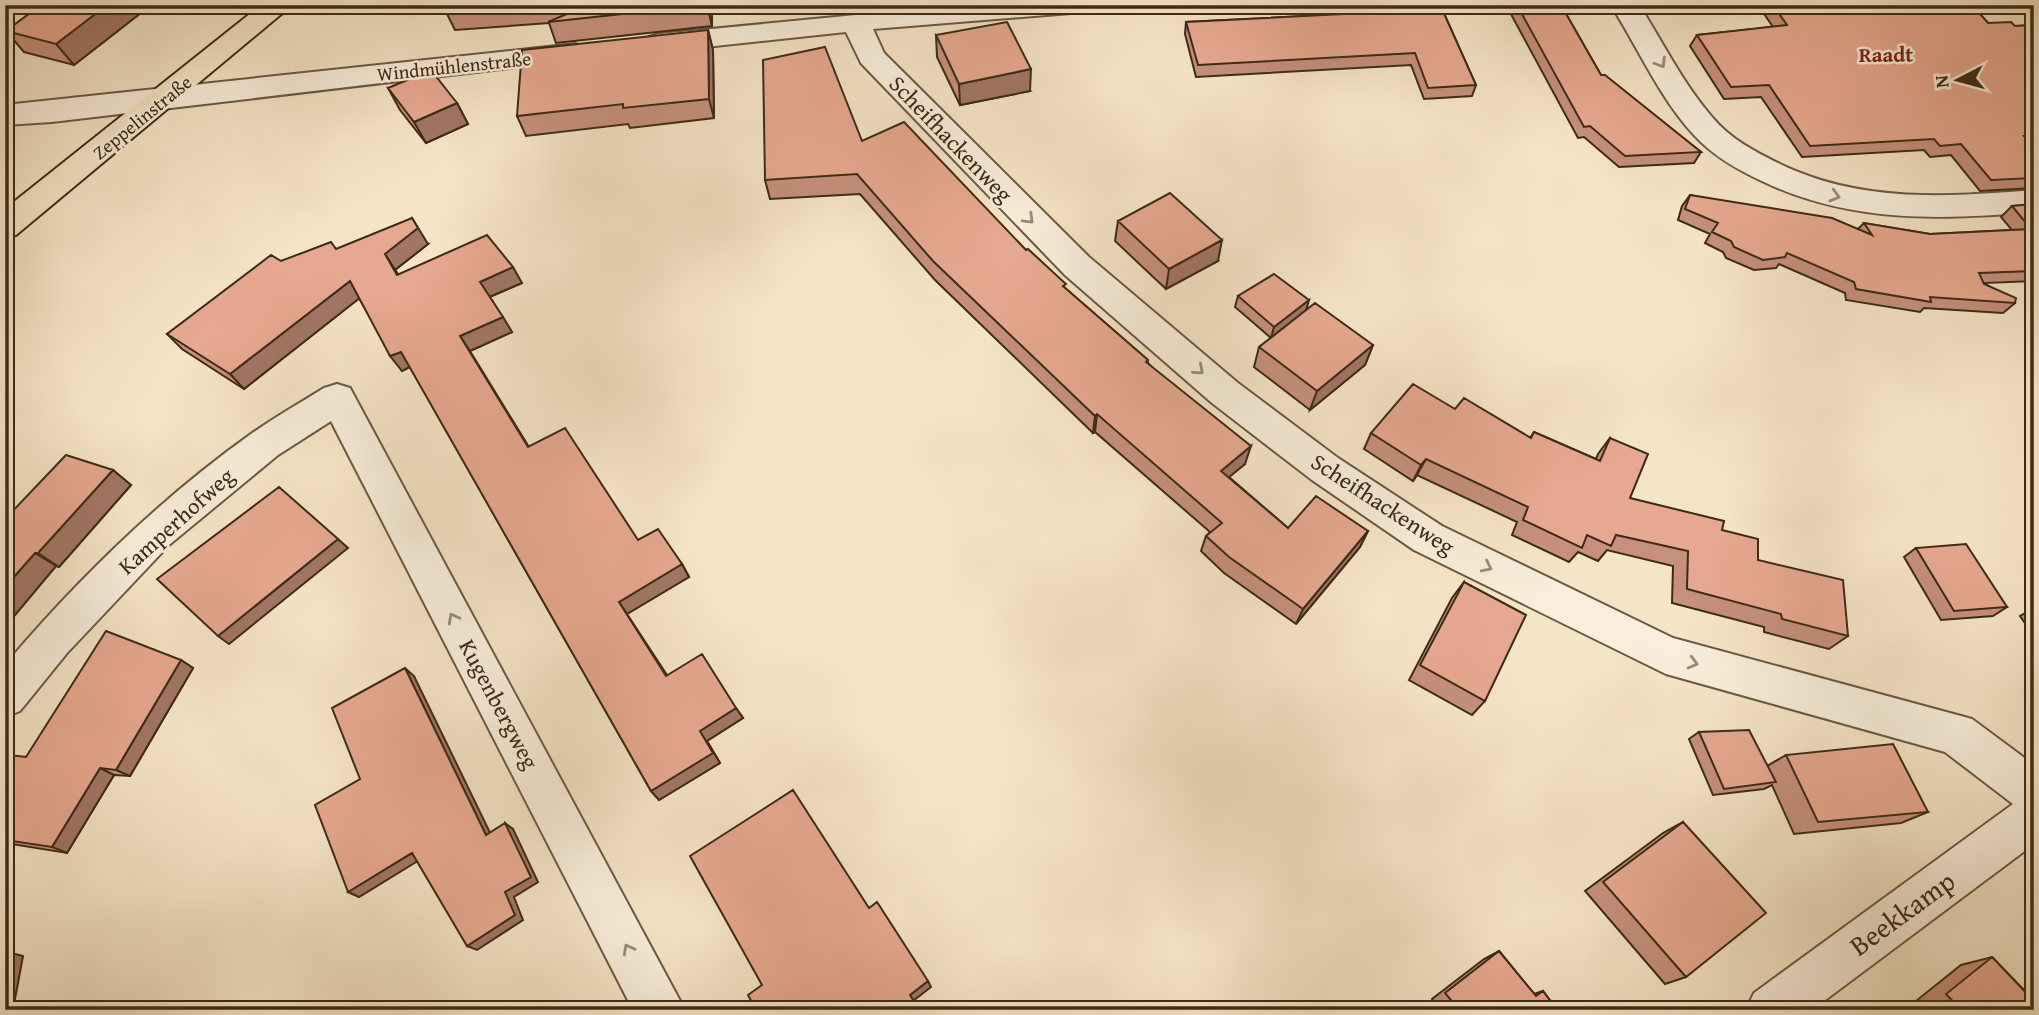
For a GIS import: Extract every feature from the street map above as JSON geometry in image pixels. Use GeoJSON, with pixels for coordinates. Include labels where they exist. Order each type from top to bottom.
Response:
{"type":"FeatureCollection","features":[{"type":"Feature","properties":{"kind":"main road","name":"Zeppelinstraße"},"geometry":{"type":"LineString","coordinates":[[5,227],[278,5]]}},
{"type":"Feature","properties":{"kind":"street"},"geometry":{"type":"LineString","coordinates":[[636,46],[856,22],[1071,5]]}},
{"type":"Feature","properties":{"kind":"street"},"geometry":{"type":"LineString","coordinates":[[1625,5],[1697,120],[1734,153],[1788,183],[1864,205],[1929,210],[2034,201]]}},
{"type":"Feature","properties":{"kind":"street","name":"Scheifhackenweg"},"geometry":{"type":"LineString","coordinates":[[856,22],[871,57],[949,139],[1077,265],[1225,393],[1325,469],[1428,538],[1666,655],[1957,734],[2034,792]]}},
{"type":"Feature","properties":{"kind":"street","name":"Windmühlenstraße"},"geometry":{"type":"LineString","coordinates":[[5,115],[595,50]]}},
{"type":"Feature","properties":{"kind":"street","name":"Kamperhofweg"},"geometry":{"type":"LineString","coordinates":[[5,697],[52,640],[155,533],[265,444],[337,398]]}},
{"type":"Feature","properties":{"kind":"street","name":"Kugenbergweg"},"geometry":{"type":"LineString","coordinates":[[337,398],[660,1010]]}},
{"type":"Feature","properties":{"kind":"street","name":"Beekkamp"},"geometry":{"type":"LineString","coordinates":[[1771,1010],[2034,816]]}},
{"type":"Feature","properties":{"kind":"building"},"geometry":{"type":"Polygon","coordinates":[[[41,5],[107,5],[56,44],[6,31],[41,5]]]}},
{"type":"Feature","properties":{"kind":"building"},"geometry":{"type":"Polygon","coordinates":[[[445,5],[502,5],[445,10],[445,5]]]}},
{"type":"Feature","properties":{"kind":"building"},"geometry":{"type":"Polygon","coordinates":[[[588,5],[706,5],[548,22],[588,5]]]}},
{"type":"Feature","properties":{"kind":"building"},"geometry":{"type":"Polygon","coordinates":[[[1517,5],[1561,5],[1601,75],[1605,75],[1701,152],[1625,156],[1590,126],[1584,127],[1517,5]]]}},
{"type":"Feature","properties":{"kind":"building"},"geometry":{"type":"Polygon","coordinates":[[[1773,5],[1972,5],[1988,23],[2034,25],[2034,135],[2024,136],[2034,147],[2034,178],[1991,180],[1961,144],[1940,146],[1934,139],[1810,146],[1769,85],[1731,87],[1697,35],[1787,25],[1773,5]]]}},
{"type":"Feature","properties":{"kind":"building"},"geometry":{"type":"Polygon","coordinates":[[[1442,9],[1476,85],[1428,88],[1415,53],[1198,65],[1186,22],[1442,9]]]}},
{"type":"Feature","properties":{"kind":"building"},"geometry":{"type":"Polygon","coordinates":[[[1007,22],[1031,69],[959,84],[936,35],[1007,22]]]}},
{"type":"Feature","properties":{"kind":"building"},"geometry":{"type":"Polygon","coordinates":[[[708,30],[709,99],[623,108],[623,104],[517,116],[522,50],[708,30]]]}},
{"type":"Feature","properties":{"kind":"building"},"geometry":{"type":"Polygon","coordinates":[[[825,47],[862,141],[904,122],[1026,250],[1066,284],[1063,286],[1148,360],[1146,362],[1251,446],[1221,471],[1288,528],[1316,496],[1368,531],[1303,609],[1229,557],[1206,536],[1222,523],[1097,414],[1095,416],[933,261],[857,174],[765,180],[763,60],[825,47]]]}},
{"type":"Feature","properties":{"kind":"building"},"geometry":{"type":"Polygon","coordinates":[[[431,70],[457,103],[414,122],[388,88],[431,70]]]}},
{"type":"Feature","properties":{"kind":"building"},"geometry":{"type":"Polygon","coordinates":[[[1170,193],[1222,240],[1169,269],[1118,221],[1170,193]]]}},
{"type":"Feature","properties":{"kind":"building"},"geometry":{"type":"Polygon","coordinates":[[[1690,195],[1832,218],[1872,235],[1864,223],[1930,234],[2031,229],[2012,206],[2034,204],[2034,271],[1979,273],[1984,284],[2016,298],[2015,303],[1930,297],[1931,302],[1856,289],[1854,282],[1787,253],[1785,257],[1763,260],[1734,247],[1731,241],[1712,232],[1718,223],[1685,209],[1690,195]]]}},
{"type":"Feature","properties":{"kind":"building"},"geometry":{"type":"Polygon","coordinates":[[[412,218],[418,228],[385,254],[397,275],[487,235],[513,267],[480,282],[503,317],[460,336],[528,447],[565,428],[638,540],[658,529],[682,564],[619,602],[666,676],[702,654],[736,708],[700,731],[713,753],[651,791],[401,352],[390,356],[350,281],[230,374],[167,334],[271,255],[281,261],[331,242],[336,249],[412,218]]]}},
{"type":"Feature","properties":{"kind":"building"},"geometry":{"type":"Polygon","coordinates":[[[1274,274],[1309,300],[1274,327],[1238,296],[1274,274]]]}},
{"type":"Feature","properties":{"kind":"building"},"geometry":{"type":"Polygon","coordinates":[[[1315,303],[1373,345],[1317,391],[1259,347],[1315,303]]]}},
{"type":"Feature","properties":{"kind":"building"},"geometry":{"type":"Polygon","coordinates":[[[1413,384],[1455,409],[1464,398],[1531,438],[1534,432],[1600,461],[1610,438],[1648,454],[1630,498],[1724,521],[1722,530],[1758,539],[1758,560],[1843,580],[1848,636],[1782,619],[1781,614],[1687,589],[1688,551],[1616,535],[1611,546],[1587,535],[1582,548],[1523,520],[1528,507],[1426,459],[1421,465],[1371,433],[1413,384]]]}},
{"type":"Feature","properties":{"kind":"building"},"geometry":{"type":"Polygon","coordinates":[[[66,455],[113,470],[5,587],[5,515],[8,516],[66,455]]]}},
{"type":"Feature","properties":{"kind":"building"},"geometry":{"type":"Polygon","coordinates":[[[279,487],[338,539],[218,636],[157,579],[279,487]]]}},
{"type":"Feature","properties":{"kind":"building"},"geometry":{"type":"Polygon","coordinates":[[[1966,544],[2007,607],[1954,611],[1916,548],[1966,544]]]}},
{"type":"Feature","properties":{"kind":"building"},"geometry":{"type":"Polygon","coordinates":[[[1464,582],[1526,615],[1485,701],[1420,665],[1464,582]]]}},
{"type":"Feature","properties":{"kind":"building"},"geometry":{"type":"Polygon","coordinates":[[[106,631],[181,660],[116,770],[100,768],[52,847],[5,840],[5,762],[10,755],[26,757],[106,631]]]}},
{"type":"Feature","properties":{"kind":"building"},"geometry":{"type":"Polygon","coordinates":[[[405,668],[486,835],[505,823],[531,877],[505,892],[515,915],[467,946],[412,853],[348,892],[315,805],[360,779],[332,708],[405,668]]]}},
{"type":"Feature","properties":{"kind":"building"},"geometry":{"type":"Polygon","coordinates":[[[1749,730],[1776,782],[1724,789],[1699,732],[1749,730]]]}},
{"type":"Feature","properties":{"kind":"building"},"geometry":{"type":"Polygon","coordinates":[[[1893,744],[1928,812],[1818,822],[1786,755],[1893,744]]]}},
{"type":"Feature","properties":{"kind":"building"},"geometry":{"type":"Polygon","coordinates":[[[793,790],[869,908],[877,902],[928,981],[910,995],[919,1010],[756,1010],[748,995],[762,985],[690,856],[793,790]]]}},
{"type":"Feature","properties":{"kind":"building"},"geometry":{"type":"Polygon","coordinates":[[[1683,822],[1766,913],[1686,977],[1603,882],[1683,822]]]}},
{"type":"Feature","properties":{"kind":"building"},"geometry":{"type":"Polygon","coordinates":[[[1499,951],[1536,996],[1543,991],[1557,1010],[1459,1010],[1445,993],[1499,951]]]}},
{"type":"Feature","properties":{"kind":"building"},"geometry":{"type":"Polygon","coordinates":[[[1992,957],[2030,997],[2034,994],[2034,1010],[1961,1010],[1946,994],[1992,957]]]}},
{"type":"Feature","properties":{"kind":"district","name":"Raadt"},"geometry":{"type":"Point","coordinates":[1886,55]}}]}
